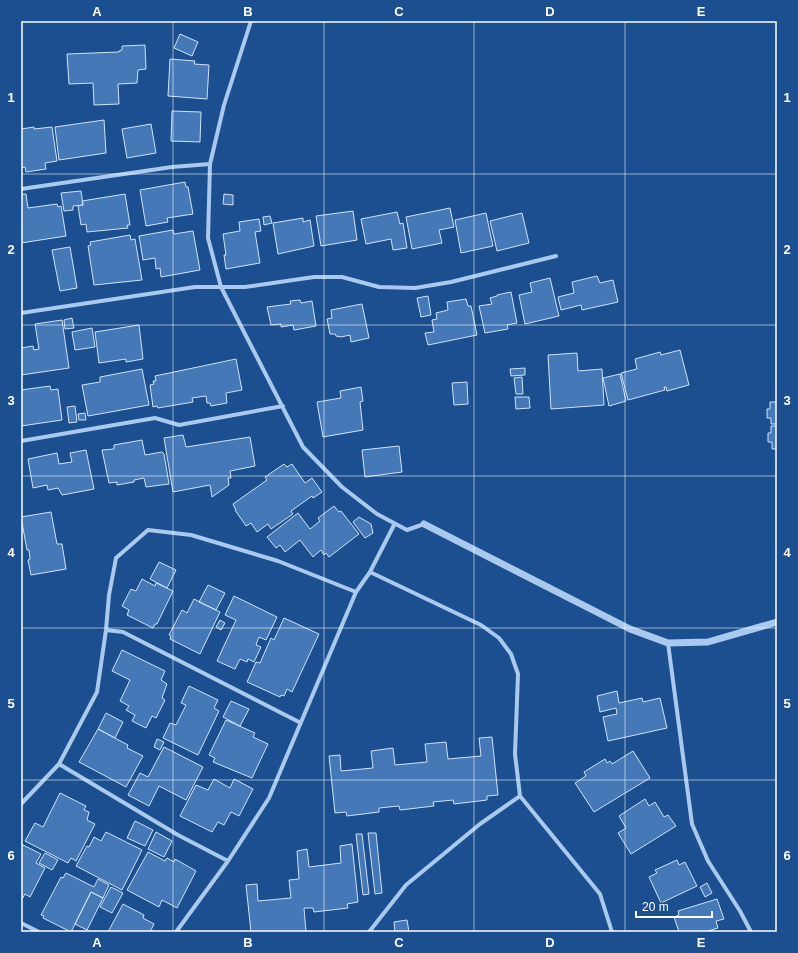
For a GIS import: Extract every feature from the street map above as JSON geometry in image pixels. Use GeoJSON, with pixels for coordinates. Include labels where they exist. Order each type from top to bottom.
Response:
{"type":"FeatureCollection","features":[{"type":"Feature","properties":{"kind":"street"},"geometry":{"type":"LineString","coordinates":[[251,21],[224,105],[210,164],[208,238],[221,287],[303,447],[342,487],[394,525],[407,530],[424,524],[630,630],[668,643],[708,642],[777,622]]}},
{"type":"Feature","properties":{"kind":"street"},"geometry":{"type":"LineString","coordinates":[[21,189],[172,167],[210,164]]}},
{"type":"Feature","properties":{"kind":"street"},"geometry":{"type":"LineString","coordinates":[[21,313],[195,287],[245,287],[314,277],[342,278],[379,287],[415,288],[451,282],[556,256]]}},
{"type":"Feature","properties":{"kind":"street"},"geometry":{"type":"LineString","coordinates":[[21,441],[155,418],[179,425],[283,406]]}},
{"type":"Feature","properties":{"kind":"street"},"geometry":{"type":"LineString","coordinates":[[176,932],[228,861],[268,798],[356,592],[370,572],[394,525]]}},
{"type":"Feature","properties":{"kind":"street"},"geometry":{"type":"LineString","coordinates":[[21,804],[59,764],[97,692],[106,630],[109,595],[116,558],[148,530],[191,535],[278,561],[356,592]]}},
{"type":"Feature","properties":{"kind":"street"},"geometry":{"type":"LineString","coordinates":[[370,572],[481,625],[499,638],[512,654],[518,674],[515,754],[520,796],[600,894],[612,932]]}},
{"type":"Feature","properties":{"kind":"street"},"geometry":{"type":"LineString","coordinates":[[106,630],[122,632],[300,722]]}},
{"type":"Feature","properties":{"kind":"street"},"geometry":{"type":"LineString","coordinates":[[668,643],[692,824],[708,862],[740,910],[751,932]]}},
{"type":"Feature","properties":{"kind":"street"},"geometry":{"type":"LineString","coordinates":[[59,764],[178,835],[228,861]]}},
{"type":"Feature","properties":{"kind":"street"},"geometry":{"type":"LineString","coordinates":[[369,932],[406,885],[480,824],[520,796]]}},
{"type":"Feature","properties":{"kind":"street"},"geometry":{"type":"LineString","coordinates":[[21,922],[39,932]]}},
{"type":"Feature","properties":{"kind":"building"},"geometry":{"type":"Polygon","coordinates":[[[180,34],[198,42],[192,56],[174,48],[180,34]]]}},
{"type":"Feature","properties":{"kind":"building"},"geometry":{"type":"Polygon","coordinates":[[[145,45],[146,69],[138,70],[137,83],[118,84],[119,104],[94,105],[93,83],[69,84],[67,54],[119,52],[122,50],[122,46],[145,45]]]}},
{"type":"Feature","properties":{"kind":"building"},"geometry":{"type":"Polygon","coordinates":[[[170,59],[195,61],[194,64],[209,65],[207,99],[168,96],[170,59]]]}},
{"type":"Feature","properties":{"kind":"building"},"geometry":{"type":"Polygon","coordinates":[[[172,111],[201,112],[200,142],[171,141],[172,111]]]}},
{"type":"Feature","properties":{"kind":"building"},"geometry":{"type":"Polygon","coordinates":[[[104,120],[106,153],[59,160],[55,127],[104,120]]]}},
{"type":"Feature","properties":{"kind":"building"},"geometry":{"type":"Polygon","coordinates":[[[151,124],[156,153],[127,158],[122,129],[151,124]]]}},
{"type":"Feature","properties":{"kind":"building"},"geometry":{"type":"Polygon","coordinates":[[[34,127],[34,129],[52,127],[57,161],[45,163],[46,169],[26,172],[25,167],[21,168],[21,129],[34,127]]]}},
{"type":"Feature","properties":{"kind":"building"},"geometry":{"type":"Polygon","coordinates":[[[185,182],[186,187],[188,187],[193,214],[167,218],[168,222],[146,226],[140,190],[185,182]]]}},
{"type":"Feature","properties":{"kind":"building"},"geometry":{"type":"Polygon","coordinates":[[[81,191],[83,205],[73,206],[73,210],[64,211],[61,193],[81,191]]]}},
{"type":"Feature","properties":{"kind":"building"},"geometry":{"type":"Polygon","coordinates":[[[21,194],[26,194],[28,208],[57,204],[58,207],[61,206],[66,236],[21,243],[21,194]]]}},
{"type":"Feature","properties":{"kind":"building"},"geometry":{"type":"Polygon","coordinates":[[[125,194],[130,225],[127,225],[128,228],[87,232],[86,224],[81,225],[78,206],[83,205],[82,201],[125,194]]]}},
{"type":"Feature","properties":{"kind":"building"},"geometry":{"type":"Polygon","coordinates":[[[224,194],[233,195],[233,205],[223,204],[224,194]]]}},
{"type":"Feature","properties":{"kind":"building"},"geometry":{"type":"Polygon","coordinates":[[[450,208],[454,227],[439,230],[442,243],[412,249],[406,217],[450,208]]]}},
{"type":"Feature","properties":{"kind":"building"},"geometry":{"type":"Polygon","coordinates":[[[353,211],[357,240],[321,246],[316,216],[353,211]]]}},
{"type":"Feature","properties":{"kind":"building"},"geometry":{"type":"Polygon","coordinates":[[[397,212],[400,224],[403,223],[407,248],[393,250],[391,239],[366,244],[361,219],[397,212]]]}},
{"type":"Feature","properties":{"kind":"building"},"geometry":{"type":"Polygon","coordinates":[[[486,213],[493,246],[461,253],[455,220],[486,213]]]}},
{"type":"Feature","properties":{"kind":"building"},"geometry":{"type":"Polygon","coordinates":[[[522,213],[529,243],[497,251],[490,221],[522,213]]]}},
{"type":"Feature","properties":{"kind":"building"},"geometry":{"type":"Polygon","coordinates":[[[270,216],[272,223],[264,225],[263,217],[270,216]]]}},
{"type":"Feature","properties":{"kind":"building"},"geometry":{"type":"Polygon","coordinates":[[[303,218],[303,222],[310,220],[314,246],[278,254],[273,223],[303,218]]]}},
{"type":"Feature","properties":{"kind":"building"},"geometry":{"type":"Polygon","coordinates":[[[259,219],[261,231],[255,232],[260,263],[226,269],[223,234],[240,231],[239,222],[259,219]]]}},
{"type":"Feature","properties":{"kind":"building"},"geometry":{"type":"Polygon","coordinates":[[[173,230],[174,234],[193,231],[200,270],[161,277],[160,268],[156,269],[155,258],[143,260],[139,236],[173,230]]]}},
{"type":"Feature","properties":{"kind":"building"},"geometry":{"type":"Polygon","coordinates":[[[130,235],[131,240],[135,239],[142,280],[94,285],[88,246],[91,245],[90,242],[130,235]]]}},
{"type":"Feature","properties":{"kind":"building"},"geometry":{"type":"Polygon","coordinates":[[[70,247],[77,288],[60,291],[52,250],[70,247]]]}},
{"type":"Feature","properties":{"kind":"building"},"geometry":{"type":"Polygon","coordinates":[[[597,276],[600,283],[613,280],[618,302],[582,310],[581,305],[561,310],[558,297],[574,293],[572,282],[597,276]]]}},
{"type":"Feature","properties":{"kind":"building"},"geometry":{"type":"Polygon","coordinates":[[[550,278],[559,316],[525,324],[519,295],[532,292],[530,283],[550,278]]]}},
{"type":"Feature","properties":{"kind":"building"},"geometry":{"type":"Polygon","coordinates":[[[511,292],[517,323],[507,325],[508,329],[485,333],[479,306],[492,304],[490,298],[511,292]]]}},
{"type":"Feature","properties":{"kind":"building"},"geometry":{"type":"Polygon","coordinates":[[[428,296],[431,315],[421,317],[417,298],[428,296]]]}},
{"type":"Feature","properties":{"kind":"building"},"geometry":{"type":"Polygon","coordinates":[[[466,299],[468,306],[471,306],[477,335],[428,345],[425,333],[434,332],[432,320],[437,319],[436,313],[448,310],[447,302],[466,299]]]}},
{"type":"Feature","properties":{"kind":"building"},"geometry":{"type":"Polygon","coordinates":[[[300,300],[301,303],[312,301],[316,326],[294,330],[293,325],[281,327],[281,324],[271,325],[267,307],[291,304],[290,301],[300,300]]]}},
{"type":"Feature","properties":{"kind":"building"},"geometry":{"type":"Polygon","coordinates":[[[362,304],[369,338],[351,342],[350,335],[341,337],[336,336],[335,334],[330,334],[327,319],[332,318],[331,310],[362,304]]]}},
{"type":"Feature","properties":{"kind":"building"},"geometry":{"type":"Polygon","coordinates":[[[72,318],[74,328],[65,329],[64,320],[72,318]]]}},
{"type":"Feature","properties":{"kind":"building"},"geometry":{"type":"Polygon","coordinates":[[[62,320],[69,368],[21,375],[21,348],[33,346],[34,350],[39,349],[35,324],[62,320]]]}},
{"type":"Feature","properties":{"kind":"building"},"geometry":{"type":"Polygon","coordinates":[[[139,325],[143,359],[126,362],[126,359],[99,363],[95,332],[139,325]]]}},
{"type":"Feature","properties":{"kind":"building"},"geometry":{"type":"Polygon","coordinates":[[[92,328],[95,347],[75,350],[72,332],[92,328]]]}},
{"type":"Feature","properties":{"kind":"building"},"geometry":{"type":"Polygon","coordinates":[[[680,350],[689,385],[667,391],[666,387],[664,387],[665,390],[628,400],[621,373],[637,369],[635,359],[660,352],[661,355],[680,350]]]}},
{"type":"Feature","properties":{"kind":"building"},"geometry":{"type":"Polygon","coordinates":[[[577,353],[578,371],[602,369],[604,405],[551,409],[548,355],[577,353]]]}},
{"type":"Feature","properties":{"kind":"building"},"geometry":{"type":"Polygon","coordinates":[[[236,359],[242,390],[226,393],[227,403],[211,406],[210,403],[207,403],[206,396],[192,398],[193,402],[158,408],[157,406],[153,407],[150,385],[154,384],[153,381],[156,381],[155,376],[236,359]]]}},
{"type":"Feature","properties":{"kind":"building"},"geometry":{"type":"Polygon","coordinates":[[[525,368],[525,375],[511,376],[510,369],[525,368]]]}},
{"type":"Feature","properties":{"kind":"building"},"geometry":{"type":"Polygon","coordinates":[[[142,369],[149,405],[88,416],[82,385],[100,382],[100,377],[142,369]]]}},
{"type":"Feature","properties":{"kind":"building"},"geometry":{"type":"Polygon","coordinates":[[[620,374],[626,401],[609,406],[603,378],[620,374]]]}},
{"type":"Feature","properties":{"kind":"building"},"geometry":{"type":"Polygon","coordinates":[[[522,377],[523,394],[516,394],[514,378],[522,377]]]}},
{"type":"Feature","properties":{"kind":"building"},"geometry":{"type":"Polygon","coordinates":[[[467,382],[468,404],[454,405],[452,383],[467,382]]]}},
{"type":"Feature","properties":{"kind":"building"},"geometry":{"type":"Polygon","coordinates":[[[50,386],[51,390],[58,389],[62,420],[21,426],[21,390],[50,386]]]}},
{"type":"Feature","properties":{"kind":"building"},"geometry":{"type":"Polygon","coordinates":[[[361,387],[363,401],[360,402],[363,430],[323,437],[317,402],[341,398],[340,391],[361,387]]]}},
{"type":"Feature","properties":{"kind":"building"},"geometry":{"type":"Polygon","coordinates":[[[515,397],[529,397],[530,408],[516,409],[515,397]]]}},
{"type":"Feature","properties":{"kind":"building"},"geometry":{"type":"Polygon","coordinates":[[[770,402],[777,402],[777,424],[771,424],[771,418],[767,418],[767,409],[770,409],[770,402]]]}},
{"type":"Feature","properties":{"kind":"building"},"geometry":{"type":"Polygon","coordinates":[[[75,406],[77,422],[69,423],[67,407],[75,406]]]}},
{"type":"Feature","properties":{"kind":"building"},"geometry":{"type":"Polygon","coordinates":[[[85,413],[86,420],[79,420],[78,414],[85,413]]]}},
{"type":"Feature","properties":{"kind":"building"},"geometry":{"type":"Polygon","coordinates":[[[771,426],[777,426],[777,449],[772,449],[772,442],[768,442],[768,433],[771,433],[771,426]]]}},
{"type":"Feature","properties":{"kind":"building"},"geometry":{"type":"Polygon","coordinates":[[[183,435],[186,447],[250,437],[255,466],[230,471],[231,478],[228,478],[229,485],[212,497],[210,485],[173,492],[164,438],[183,435]]]}},
{"type":"Feature","properties":{"kind":"building"},"geometry":{"type":"Polygon","coordinates":[[[142,440],[145,455],[162,452],[164,454],[169,484],[146,487],[144,478],[134,480],[134,482],[117,485],[117,482],[109,483],[102,450],[114,449],[114,445],[142,440]]]}},
{"type":"Feature","properties":{"kind":"building"},"geometry":{"type":"Polygon","coordinates":[[[399,446],[402,472],[365,477],[362,450],[399,446]]]}},
{"type":"Feature","properties":{"kind":"building"},"geometry":{"type":"Polygon","coordinates":[[[86,450],[94,489],[62,495],[58,488],[48,490],[47,485],[33,488],[28,459],[57,453],[59,464],[72,462],[70,453],[86,450]]]}},
{"type":"Feature","properties":{"kind":"building"},"geometry":{"type":"Polygon","coordinates":[[[284,464],[287,467],[292,464],[305,483],[312,478],[322,492],[313,498],[312,496],[291,511],[293,514],[271,529],[268,524],[257,532],[251,523],[246,526],[235,510],[233,504],[267,480],[265,477],[284,464]]]}},
{"type":"Feature","properties":{"kind":"building"},"geometry":{"type":"Polygon","coordinates":[[[334,506],[339,512],[341,511],[359,534],[329,557],[326,553],[324,555],[321,550],[313,557],[300,540],[285,552],[280,545],[276,548],[267,537],[298,513],[310,529],[320,521],[318,518],[334,506]]]}},
{"type":"Feature","properties":{"kind":"building"},"geometry":{"type":"Polygon","coordinates":[[[51,512],[57,544],[62,544],[66,569],[31,575],[28,560],[30,559],[29,550],[27,550],[21,517],[51,512]]]}},
{"type":"Feature","properties":{"kind":"building"},"geometry":{"type":"Polygon","coordinates":[[[359,517],[371,524],[373,533],[365,538],[353,522],[359,517]]]}},
{"type":"Feature","properties":{"kind":"building"},"geometry":{"type":"Polygon","coordinates":[[[159,562],[176,570],[167,588],[150,579],[159,562]]]}},
{"type":"Feature","properties":{"kind":"building"},"geometry":{"type":"Polygon","coordinates":[[[142,579],[155,586],[156,583],[173,591],[157,624],[155,624],[153,628],[127,615],[129,610],[122,606],[131,589],[136,591],[142,579]]]}},
{"type":"Feature","properties":{"kind":"building"},"geometry":{"type":"Polygon","coordinates":[[[208,585],[225,593],[216,610],[199,602],[208,585]]]}},
{"type":"Feature","properties":{"kind":"building"},"geometry":{"type":"Polygon","coordinates":[[[234,596],[277,617],[266,640],[259,637],[256,645],[261,647],[254,662],[248,659],[247,662],[240,659],[235,669],[217,661],[236,620],[225,615],[234,596]]]}},
{"type":"Feature","properties":{"kind":"building"},"geometry":{"type":"Polygon","coordinates":[[[194,599],[220,612],[200,654],[170,639],[171,636],[169,635],[182,610],[187,613],[194,599]]]}},
{"type":"Feature","properties":{"kind":"building"},"geometry":{"type":"Polygon","coordinates":[[[284,618],[319,634],[292,692],[287,689],[284,696],[281,695],[280,697],[247,682],[256,662],[260,663],[271,638],[274,640],[284,618]]]}},
{"type":"Feature","properties":{"kind":"building"},"geometry":{"type":"Polygon","coordinates":[[[220,620],[225,623],[221,630],[216,627],[220,620]]]}},
{"type":"Feature","properties":{"kind":"building"},"geometry":{"type":"Polygon","coordinates":[[[122,650],[165,671],[161,680],[167,684],[162,698],[165,700],[156,718],[152,716],[146,728],[132,721],[135,715],[126,710],[129,706],[120,701],[130,680],[112,671],[122,650]]]}},
{"type":"Feature","properties":{"kind":"building"},"geometry":{"type":"Polygon","coordinates":[[[189,686],[218,700],[214,708],[219,711],[198,755],[163,738],[170,723],[176,725],[186,705],[181,703],[189,686]]]}},
{"type":"Feature","properties":{"kind":"building"},"geometry":{"type":"Polygon","coordinates":[[[617,691],[619,703],[642,698],[643,702],[660,698],[667,728],[608,741],[603,717],[617,714],[616,708],[600,712],[597,696],[617,691]]]}},
{"type":"Feature","properties":{"kind":"building"},"geometry":{"type":"Polygon","coordinates":[[[231,701],[249,709],[240,726],[223,717],[231,701]]]}},
{"type":"Feature","properties":{"kind":"building"},"geometry":{"type":"Polygon","coordinates":[[[106,713],[123,722],[115,738],[98,729],[106,713]]]}},
{"type":"Feature","properties":{"kind":"building"},"geometry":{"type":"Polygon","coordinates":[[[226,720],[255,733],[253,737],[268,744],[252,778],[213,762],[215,758],[209,755],[226,720]]]}},
{"type":"Feature","properties":{"kind":"building"},"geometry":{"type":"Polygon","coordinates":[[[98,729],[128,745],[127,748],[143,756],[126,787],[79,762],[98,729]]]}},
{"type":"Feature","properties":{"kind":"building"},"geometry":{"type":"Polygon","coordinates":[[[492,737],[498,795],[487,796],[487,800],[454,804],[453,800],[433,802],[434,806],[400,810],[399,806],[379,808],[379,812],[347,816],[346,812],[335,813],[329,756],[340,755],[341,771],[373,768],[371,751],[393,748],[395,765],[427,762],[425,744],[446,742],[448,759],[481,756],[479,738],[492,737]]]}},
{"type":"Feature","properties":{"kind":"building"},"geometry":{"type":"Polygon","coordinates":[[[157,739],[164,742],[160,750],[154,747],[157,739]]]}},
{"type":"Feature","properties":{"kind":"building"},"geometry":{"type":"Polygon","coordinates":[[[164,747],[203,767],[186,800],[159,786],[149,806],[128,795],[140,773],[148,777],[164,747]]]}},
{"type":"Feature","properties":{"kind":"building"},"geometry":{"type":"Polygon","coordinates":[[[633,751],[650,778],[594,812],[575,783],[586,776],[584,772],[605,759],[607,763],[610,761],[612,764],[633,751]]]}},
{"type":"Feature","properties":{"kind":"building"},"geometry":{"type":"Polygon","coordinates":[[[214,779],[230,788],[234,779],[253,789],[239,816],[231,812],[224,825],[218,822],[212,832],[180,816],[196,785],[208,790],[214,779]]]}},
{"type":"Feature","properties":{"kind":"building"},"geometry":{"type":"Polygon","coordinates":[[[60,793],[86,806],[84,810],[89,812],[87,820],[95,824],[76,861],[71,858],[68,863],[25,841],[35,823],[43,827],[60,793]]]}},
{"type":"Feature","properties":{"kind":"building"},"geometry":{"type":"Polygon","coordinates":[[[645,799],[649,806],[655,802],[664,817],[668,815],[676,826],[631,854],[618,833],[626,828],[619,816],[645,799]]]}},
{"type":"Feature","properties":{"kind":"building"},"geometry":{"type":"Polygon","coordinates":[[[135,821],[153,830],[145,846],[127,838],[135,821]]]}},
{"type":"Feature","properties":{"kind":"building"},"geometry":{"type":"Polygon","coordinates":[[[106,832],[142,850],[122,890],[76,866],[87,846],[89,847],[94,837],[101,841],[106,832]]]}},
{"type":"Feature","properties":{"kind":"building"},"geometry":{"type":"Polygon","coordinates":[[[156,832],[172,841],[164,857],[148,849],[156,832]]]}},
{"type":"Feature","properties":{"kind":"building"},"geometry":{"type":"Polygon","coordinates":[[[368,833],[376,833],[382,893],[375,894],[368,833]]]}},
{"type":"Feature","properties":{"kind":"building"},"geometry":{"type":"Polygon","coordinates":[[[356,834],[362,834],[369,894],[363,895],[356,834]]]}},
{"type":"Feature","properties":{"kind":"building"},"geometry":{"type":"Polygon","coordinates":[[[21,844],[41,854],[36,863],[45,868],[30,897],[25,894],[21,901],[21,844]]]}},
{"type":"Feature","properties":{"kind":"building"},"geometry":{"type":"Polygon","coordinates":[[[352,844],[358,902],[347,904],[348,908],[314,912],[313,908],[304,908],[306,932],[251,932],[246,885],[257,884],[258,901],[291,898],[289,880],[299,879],[297,851],[307,849],[309,867],[341,863],[340,846],[352,844]]]}},
{"type":"Feature","properties":{"kind":"building"},"geometry":{"type":"Polygon","coordinates":[[[148,852],[165,861],[167,858],[174,862],[175,859],[196,871],[177,908],[162,900],[159,907],[127,890],[148,852]]]}},
{"type":"Feature","properties":{"kind":"building"},"geometry":{"type":"Polygon","coordinates":[[[45,853],[58,860],[52,870],[39,863],[45,853]]]}},
{"type":"Feature","properties":{"kind":"building"},"geometry":{"type":"Polygon","coordinates":[[[677,860],[679,865],[685,862],[697,886],[661,903],[649,877],[657,873],[655,870],[677,860]]]}},
{"type":"Feature","properties":{"kind":"building"},"geometry":{"type":"Polygon","coordinates":[[[66,873],[94,887],[98,879],[109,885],[103,898],[91,892],[71,932],[43,918],[44,916],[41,915],[61,877],[63,878],[66,873]]]}},
{"type":"Feature","properties":{"kind":"building"},"geometry":{"type":"Polygon","coordinates":[[[707,883],[712,893],[705,897],[700,887],[707,883]]]}},
{"type":"Feature","properties":{"kind":"building"},"geometry":{"type":"Polygon","coordinates":[[[111,887],[123,893],[112,913],[100,907],[111,887]]]}},
{"type":"Feature","properties":{"kind":"building"},"geometry":{"type":"Polygon","coordinates":[[[91,892],[103,898],[87,930],[75,924],[91,892]]]}},
{"type":"Feature","properties":{"kind":"building"},"geometry":{"type":"Polygon","coordinates":[[[717,899],[724,919],[716,921],[718,928],[705,932],[679,932],[674,917],[679,915],[678,911],[717,899]]]}},
{"type":"Feature","properties":{"kind":"building"},"geometry":{"type":"Polygon","coordinates":[[[123,904],[144,915],[143,918],[154,924],[150,932],[108,932],[123,904]]]}},
{"type":"Feature","properties":{"kind":"building"},"geometry":{"type":"Polygon","coordinates":[[[407,920],[409,932],[395,932],[394,922],[407,920]]]}}]}
